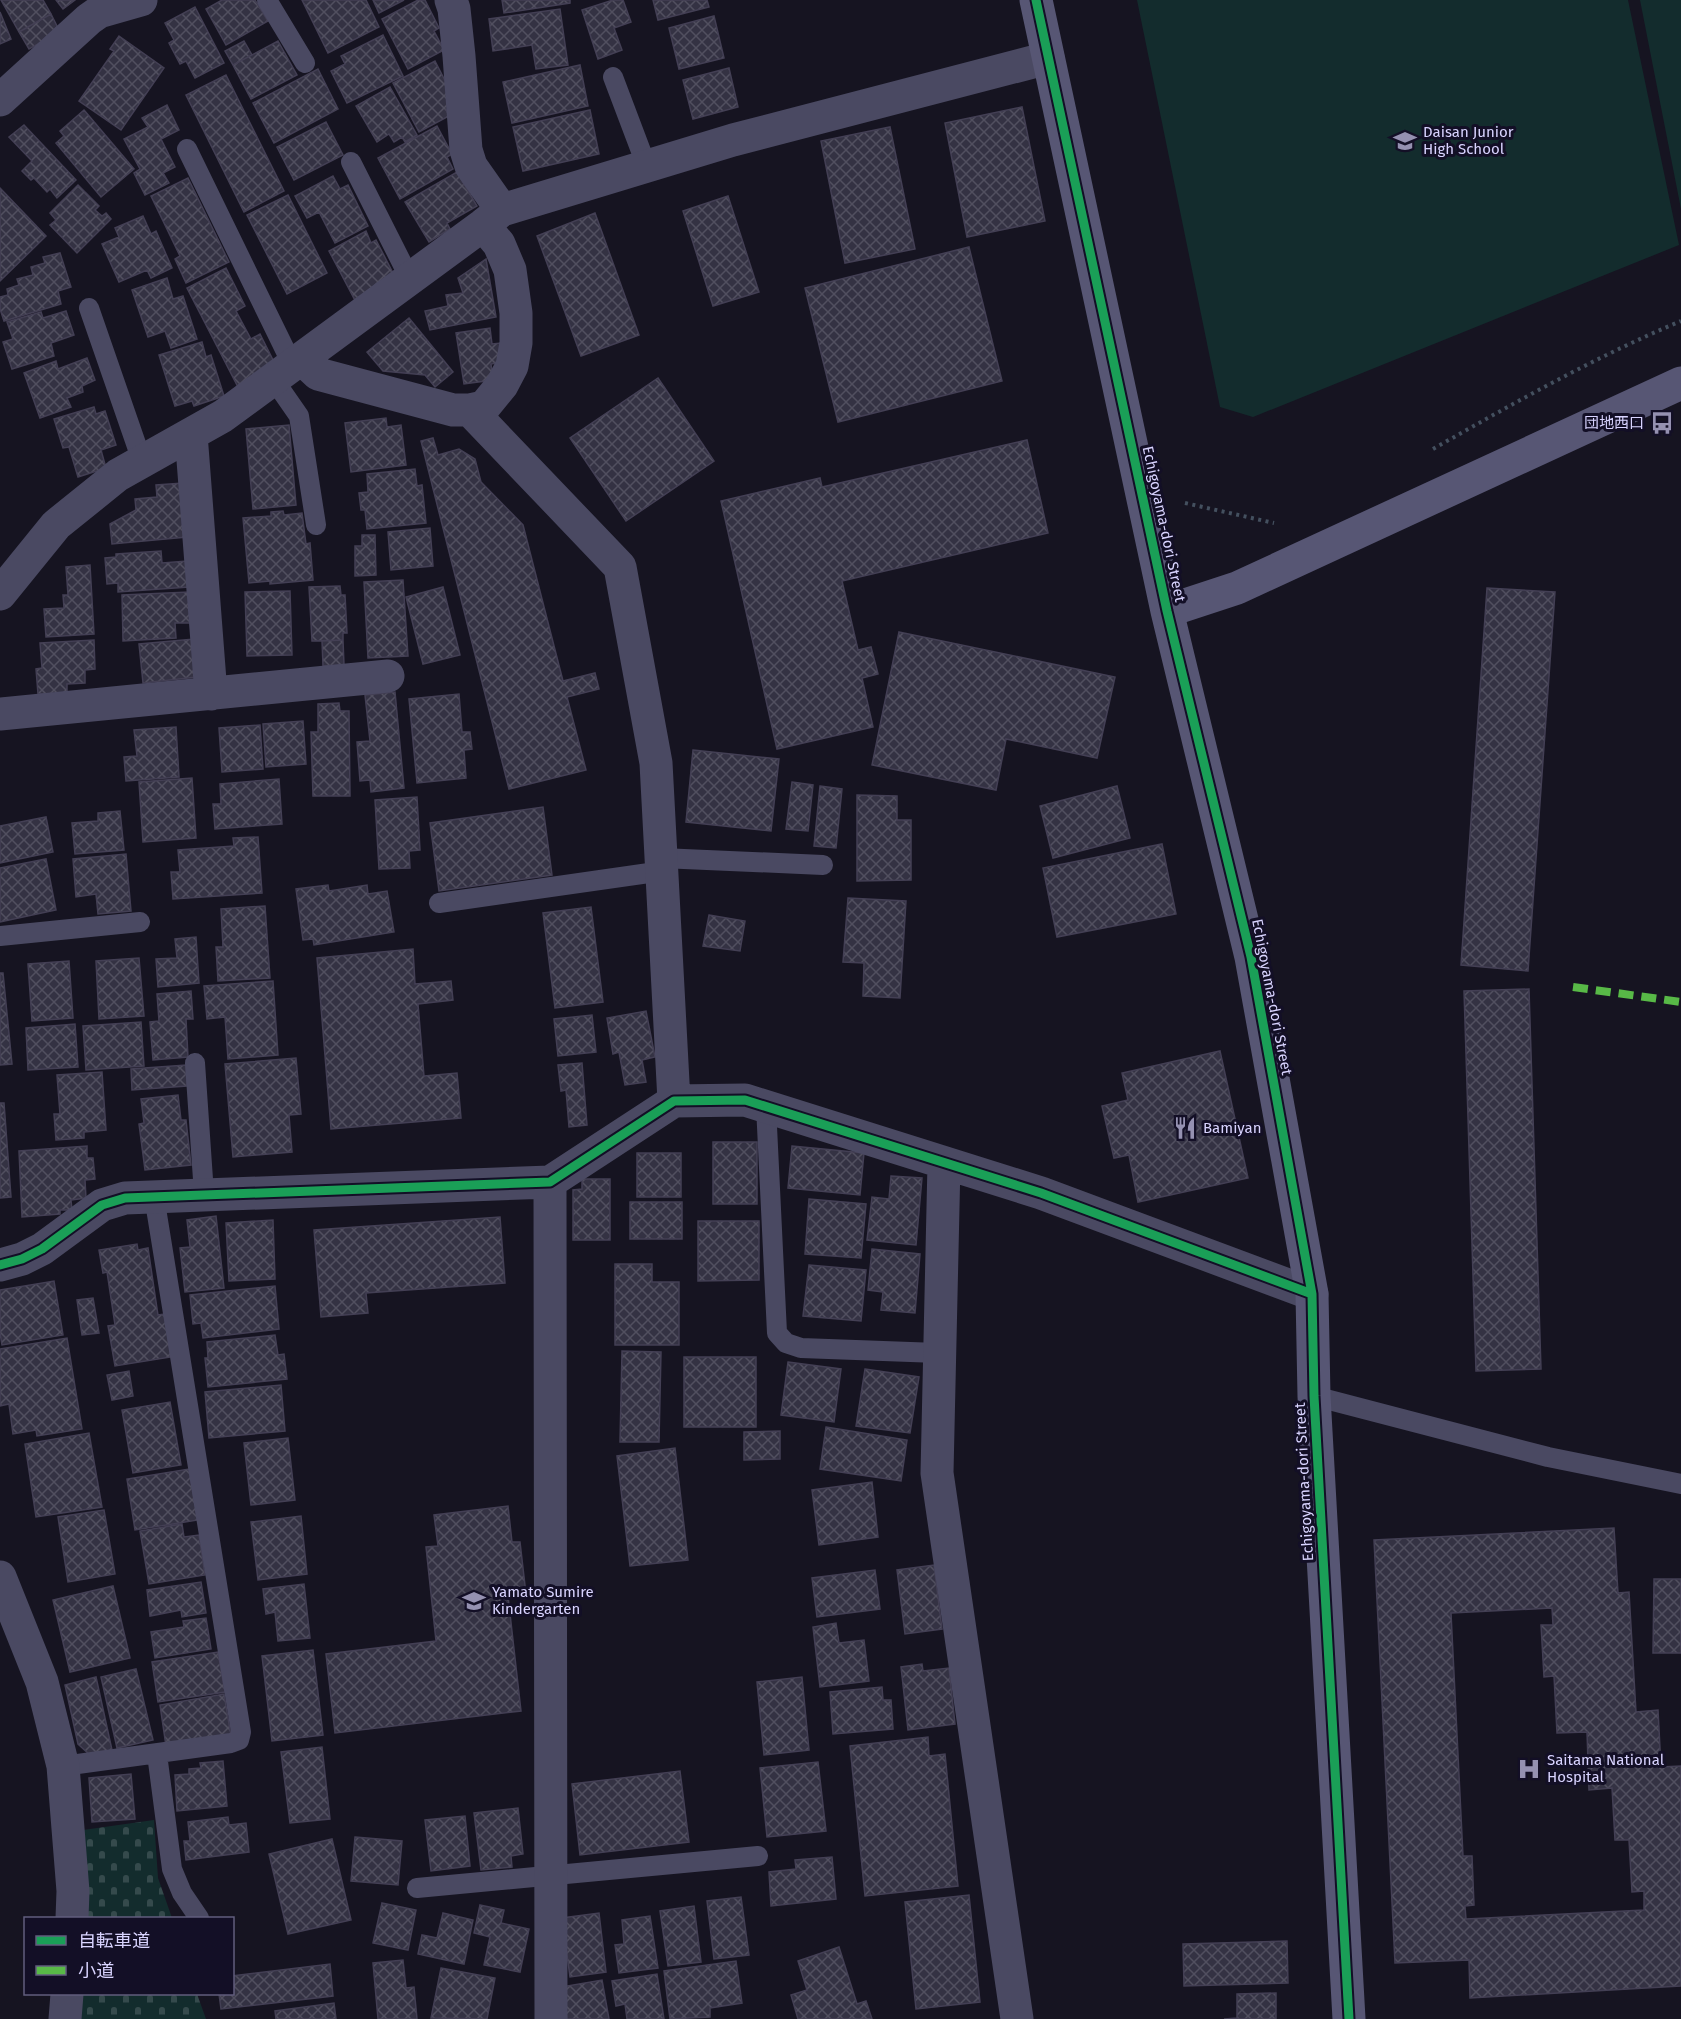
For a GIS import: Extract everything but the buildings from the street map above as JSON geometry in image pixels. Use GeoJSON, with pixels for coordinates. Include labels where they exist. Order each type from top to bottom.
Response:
{"type":"FeatureCollection","features":[{"type":"Feature","properties":{"kind":"street"},"geometry":{"type":"LineString","coordinates":[[0,100],[89,19],[99,12],[141,0]]}},
{"type":"Feature","properties":{"kind":"street"},"geometry":{"type":"LineString","coordinates":[[290,368],[453,410],[470,410],[484,407],[502,385],[512,366],[516,343],[516,313],[510,270],[499,244],[493,218],[466,150],[459,56],[451,0]]}},
{"type":"Feature","properties":{"kind":"street","name":"Echigoyama-dori Street"},"geometry":{"type":"LineString","coordinates":[[1036,0],[1167,610],[1251,957],[1312,1294],[1314,1396],[1349,2019]]}},
{"type":"Feature","properties":{"kind":"street"},"geometry":{"type":"LineString","coordinates":[[0,594],[56,525],[118,475],[223,417],[493,218],[646,166],[734,140],[1048,58]]}},
{"type":"Feature","properties":{"kind":"street"},"geometry":{"type":"LineString","coordinates":[[1167,610],[1237,588],[1681,382]]}},
{"type":"Feature","properties":{"kind":"street"},"geometry":{"type":"LineString","coordinates":[[470,410],[621,567],[656,763],[674,1101]]}},
{"type":"Feature","properties":{"kind":"street"},"geometry":{"type":"LineString","coordinates":[[191,434],[211,694]]}},
{"type":"Feature","properties":{"kind":"street"},"geometry":{"type":"LineString","coordinates":[[0,714],[388,676]]}},
{"type":"Feature","properties":{"kind":"street"},"geometry":{"type":"LineString","coordinates":[[0,1264],[22,1259],[42,1249],[102,1205],[125,1198],[550,1182],[674,1101],[745,1100],[1041,1193],[1312,1294]]}},
{"type":"Feature","properties":{"kind":"street"},"geometry":{"type":"LineString","coordinates":[[944,1163],[937,1473],[1017,2019]]}},
{"type":"Feature","properties":{"kind":"street"},"geometry":{"type":"LineString","coordinates":[[550,1182],[551,2019]]}},
{"type":"Feature","properties":{"kind":"street"},"geometry":{"type":"LineString","coordinates":[[0,1577],[42,1682],[63,1766],[73,1891],[72,1917]]}},
{"type":"Feature","properties":{"kind":"street"},"geometry":{"type":"LineString","coordinates":[[65,2019],[67,1995]]}},
{"type":"Feature","properties":{"kind":"lane"},"geometry":{"type":"LineString","coordinates":[[267,0],[305,63]]}},
{"type":"Feature","properties":{"kind":"lane"},"geometry":{"type":"LineString","coordinates":[[613,77],[646,166]]}},
{"type":"Feature","properties":{"kind":"lane"},"geometry":{"type":"LineString","coordinates":[[187,149],[290,368],[316,525]]}},
{"type":"Feature","properties":{"kind":"lane"},"geometry":{"type":"LineString","coordinates":[[351,162],[411,279]]}},
{"type":"Feature","properties":{"kind":"lane"},"geometry":{"type":"LineString","coordinates":[[88,308],[142,461]]}},
{"type":"Feature","properties":{"kind":"lane"},"geometry":{"type":"LineString","coordinates":[[439,903],[662,864],[823,865]]}},
{"type":"Feature","properties":{"kind":"lane"},"geometry":{"type":"LineString","coordinates":[[0,936],[140,922]]}},
{"type":"Feature","properties":{"kind":"lane"},"geometry":{"type":"LineString","coordinates":[[195,1063],[204,1194]]}},
{"type":"Feature","properties":{"kind":"lane"},"geometry":{"type":"LineString","coordinates":[[766,1106],[777,1333],[786,1343],[801,1348],[938,1353]]}},
{"type":"Feature","properties":{"kind":"lane"},"geometry":{"type":"LineString","coordinates":[[63,1766],[231,1743],[239,1740],[241,1732],[154,1196]]}},
{"type":"Feature","properties":{"kind":"lane"},"geometry":{"type":"LineString","coordinates":[[1314,1396],[1548,1457],[1681,1484]]}},
{"type":"Feature","properties":{"kind":"lane"},"geometry":{"type":"LineString","coordinates":[[158,1754],[172,1869],[182,1893],[198,1917]]}},
{"type":"Feature","properties":{"kind":"lane"},"geometry":{"type":"LineString","coordinates":[[417,1888],[758,1856]]}},
{"type":"Feature","properties":{"kind":"path"},"geometry":{"type":"LineString","coordinates":[[1425,453],[1559,378],[1634,340],[1681,321]]}},
{"type":"Feature","properties":{"kind":"path"},"geometry":{"type":"LineString","coordinates":[[1178,502],[1272,524],[1282,519]]}},
{"type":"Feature","properties":{"kind":"green space","name":"Daisan Junior High School"},"geometry":{"type":"Polygon","coordinates":[[[1137,0],[1628,0],[1679,245],[1253,417],[1220,407],[1137,0]]]}},
{"type":"Feature","properties":{"kind":"green space"},"geometry":{"type":"Polygon","coordinates":[[[1640,0],[1681,0],[1681,209],[1640,0]]]}},
{"type":"Feature","properties":{"kind":"green space"},"geometry":{"type":"Polygon","coordinates":[[[154,1820],[158,1878],[172,1917],[86,1917],[83,1830],[154,1820]]]}},
{"type":"Feature","properties":{"kind":"green space"},"geometry":{"type":"Polygon","coordinates":[[[81,1995],[197,1995],[206,2019],[80,2019],[81,1995]]]}},
{"type":"Feature","properties":{"kind":"marked path"},"geometry":{"type":"LineString","coordinates":[[1573,987],[1681,1002]]}},
{"type":"Feature","properties":{"kind":"cycle path"},"geometry":{"type":"LineString","coordinates":[[1036,0],[1167,611],[1251,957],[1312,1294],[1314,1396],[1349,2019]]}},
{"type":"Feature","properties":{"kind":"cycle path"},"geometry":{"type":"LineString","coordinates":[[0,1265],[22,1259],[42,1249],[102,1205],[125,1198],[550,1182],[674,1101],[745,1100],[1041,1193],[1312,1294]]}},
{"type":"Feature","properties":{"kind":"place","name":"Daisan Junior High School"},"geometry":{"type":"Point","coordinates":[1405,141]}},
{"type":"Feature","properties":{"kind":"place","name":"団地西口"},"geometry":{"type":"Point","coordinates":[1662,423]}},
{"type":"Feature","properties":{"kind":"place","name":"Bamiyan"},"geometry":{"type":"Point","coordinates":[1185,1128]}},
{"type":"Feature","properties":{"kind":"place","name":"Yamato Sumire Kindergarten"},"geometry":{"type":"Point","coordinates":[474,1601]}},
{"type":"Feature","properties":{"kind":"place","name":"Saitama National Hospital"},"geometry":{"type":"Point","coordinates":[1529,1769]}}]}
